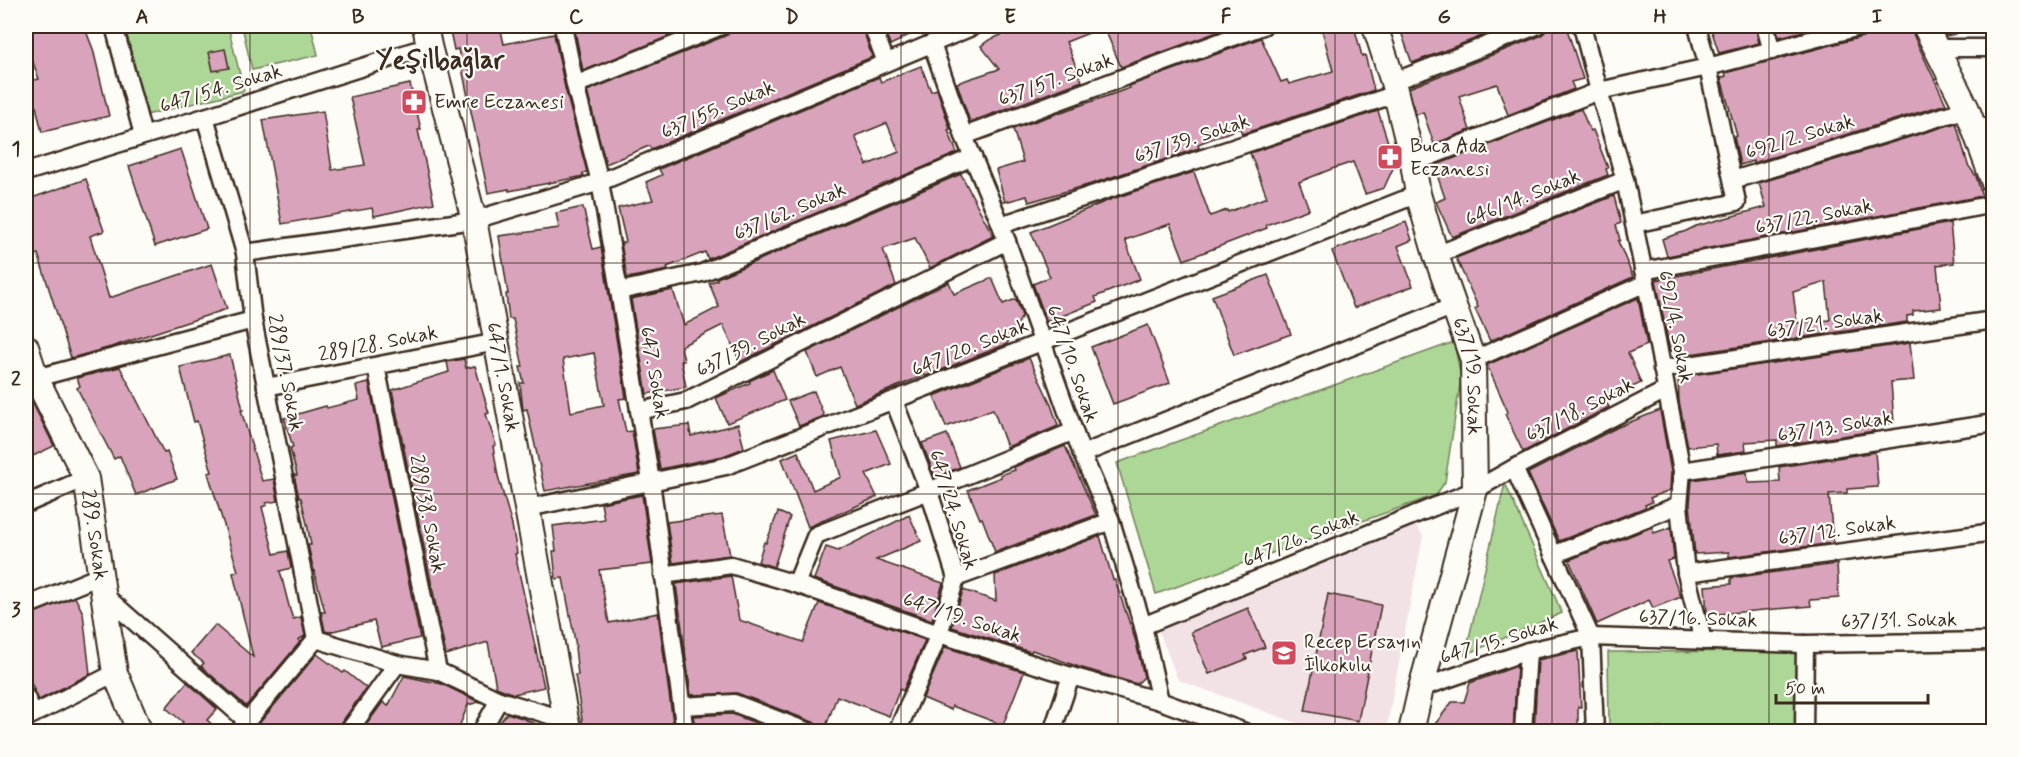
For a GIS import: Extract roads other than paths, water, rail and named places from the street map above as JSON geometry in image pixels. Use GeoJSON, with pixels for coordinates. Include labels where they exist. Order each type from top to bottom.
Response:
{"type":"FeatureCollection","features":[{"type":"Feature","properties":{"kind":"street"},"geometry":{"type":"LineString","coordinates":[[114,26],[143,135]]}},
{"type":"Feature","properties":{"kind":"street","name":"647. Sokak"},"geometry":{"type":"LineString","coordinates":[[563,26],[575,85],[600,182],[619,291],[651,481],[685,732]]}},
{"type":"Feature","properties":{"kind":"street"},"geometry":{"type":"LineString","coordinates":[[575,85],[721,26]]}},
{"type":"Feature","properties":{"kind":"street"},"geometry":{"type":"LineString","coordinates":[[872,26],[886,62]]}},
{"type":"Feature","properties":{"kind":"street","name":"637/55. Sokak"},"geometry":{"type":"LineString","coordinates":[[245,252],[474,220],[600,182],[974,26]]}},
{"type":"Feature","properties":{"kind":"street","name":"637/57. Sokak"},"geometry":{"type":"LineString","coordinates":[[964,136],[1263,26]]}},
{"type":"Feature","properties":{"kind":"street","name":"637/19. Sokak"},"geometry":{"type":"LineString","coordinates":[[1374,26],[1395,88],[1418,194],[1436,255],[1473,360],[1475,490],[1420,688],[1411,732]]}},
{"type":"Feature","properties":{"kind":"street","name":"637/39. Sokak"},"geometry":{"type":"LineString","coordinates":[[639,411],[686,401],[1004,233],[1395,88],[1536,26]]}},
{"type":"Feature","properties":{"kind":"street","name":"692/4. Sokak"},"geometry":{"type":"LineString","coordinates":[[1582,26],[1625,180],[1645,277],[1682,471],[1678,505],[1686,573],[1703,641]]}},
{"type":"Feature","properties":{"kind":"street"},"geometry":{"type":"LineString","coordinates":[[1697,26],[1733,180]]}},
{"type":"Feature","properties":{"kind":"street"},"geometry":{"type":"LineString","coordinates":[[1765,26],[1772,51]]}},
{"type":"Feature","properties":{"kind":"street"},"geometry":{"type":"LineString","coordinates":[[1413,163],[1599,91],[1708,67],[1863,26]]}},
{"type":"Feature","properties":{"kind":"street"},"geometry":{"type":"LineString","coordinates":[[1925,26],[1935,48],[1978,121],[1994,183]]}},
{"type":"Feature","properties":{"kind":"street","name":"647/54. Sokak"},"geometry":{"type":"LineString","coordinates":[[26,172],[205,117],[427,36]]}},
{"type":"Feature","properties":{"kind":"street","name":"647/1. Sokak"},"geometry":{"type":"LineString","coordinates":[[427,36],[474,220],[568,726]]}},
{"type":"Feature","properties":{"kind":"street","name":"647/10. Sokak"},"geometry":{"type":"LineString","coordinates":[[932,44],[964,136],[1004,233],[1082,454],[1111,521],[1143,626],[1160,701]]}},
{"type":"Feature","properties":{"kind":"street"},"geometry":{"type":"LineString","coordinates":[[1935,48],[1994,48]]}},
{"type":"Feature","properties":{"kind":"street","name":"289/37. Sokak"},"geometry":{"type":"LineString","coordinates":[[205,117],[245,252],[253,320],[316,639]]}},
{"type":"Feature","properties":{"kind":"street","name":"692/2. Sokak"},"geometry":{"type":"LineString","coordinates":[[1634,224],[1737,202],[1733,180],[1978,121]]}},
{"type":"Feature","properties":{"kind":"street","name":"637/62. Sokak"},"geometry":{"type":"LineString","coordinates":[[619,291],[702,273],[974,157]]}},
{"type":"Feature","properties":{"kind":"street","name":"646/14. Sokak"},"geometry":{"type":"LineString","coordinates":[[1436,255],[1625,180]]}},
{"type":"Feature","properties":{"kind":"street","name":"647/20. Sokak"},"geometry":{"type":"LineString","coordinates":[[528,508],[726,466],[1418,194]]}},
{"type":"Feature","properties":{"kind":"street","name":"637/22. Sokak"},"geometry":{"type":"LineString","coordinates":[[1473,360],[1645,277],[1994,204]]}},
{"type":"Feature","properties":{"kind":"street"},"geometry":{"type":"LineString","coordinates":[[1082,454],[1454,306]]}},
{"type":"Feature","properties":{"kind":"street"},"geometry":{"type":"LineString","coordinates":[[31,381],[253,320]]}},
{"type":"Feature","properties":{"kind":"street","name":"637/21. Sokak"},"geometry":{"type":"LineString","coordinates":[[1662,369],[1994,320]]}},
{"type":"Feature","properties":{"kind":"street","name":"289/28. Sokak"},"geometry":{"type":"LineString","coordinates":[[266,387],[497,342]]}},
{"type":"Feature","properties":{"kind":"street","name":"289. Sokak"},"geometry":{"type":"LineString","coordinates":[[26,347],[31,381],[86,478],[116,673],[140,732]]}},
{"type":"Feature","properties":{"kind":"street","name":"289/38. Sokak"},"geometry":{"type":"LineString","coordinates":[[376,366],[438,671]]}},
{"type":"Feature","properties":{"kind":"street","name":"637/18. Sokak"},"geometry":{"type":"LineString","coordinates":[[1475,490],[1666,390]]}},
{"type":"Feature","properties":{"kind":"street","name":"647/24. Sokak"},"geometry":{"type":"LineString","coordinates":[[894,401],[929,491],[957,578],[939,634],[897,732]]}},
{"type":"Feature","properties":{"kind":"street","name":"637/13. Sokak"},"geometry":{"type":"LineString","coordinates":[[1682,471],[1994,423]]}},
{"type":"Feature","properties":{"kind":"street"},"geometry":{"type":"LineString","coordinates":[[795,584],[816,536],[1074,431]]}},
{"type":"Feature","properties":{"kind":"street"},"geometry":{"type":"LineString","coordinates":[[1514,468],[1591,637],[1595,732]]}},
{"type":"Feature","properties":{"kind":"street"},"geometry":{"type":"LineString","coordinates":[[26,504],[86,478]]}},
{"type":"Feature","properties":{"kind":"street","name":"647/26. Sokak"},"geometry":{"type":"LineString","coordinates":[[1143,626],[1475,490]]}},
{"type":"Feature","properties":{"kind":"street"},"geometry":{"type":"LineString","coordinates":[[1553,555],[1678,505]]}},
{"type":"Feature","properties":{"kind":"street"},"geometry":{"type":"LineString","coordinates":[[957,578],[1111,521]]}},
{"type":"Feature","properties":{"kind":"street","name":"637/12. Sokak"},"geometry":{"type":"LineString","coordinates":[[1686,573],[1994,532]]}},
{"type":"Feature","properties":{"kind":"street","name":"647/19. Sokak"},"geometry":{"type":"LineString","coordinates":[[663,575],[731,566],[795,584],[939,634],[1071,676],[1160,701],[1245,732]]}},
{"type":"Feature","properties":{"kind":"street"},"geometry":{"type":"LineString","coordinates":[[26,606],[102,585],[242,726],[316,639],[397,664],[438,671],[499,700],[568,726]]}},
{"type":"Feature","properties":{"kind":"street","name":"647/15. Sokak"},"geometry":{"type":"LineString","coordinates":[[1420,688],[1528,651],[1591,637]]}},
{"type":"Feature","properties":{"kind":"street","name":"637/16. Sokak"},"geometry":{"type":"LineString","coordinates":[[1591,637],[1805,644]]}},
{"type":"Feature","properties":{"kind":"street","name":"637/31. Sokak"},"geometry":{"type":"LineString","coordinates":[[1805,644],[1994,641]]}},
{"type":"Feature","properties":{"kind":"street"},"geometry":{"type":"LineString","coordinates":[[1804,732],[1805,644]]}},
{"type":"Feature","properties":{"kind":"street"},"geometry":{"type":"LineString","coordinates":[[1523,732],[1528,651]]}},
{"type":"Feature","properties":{"kind":"street"},"geometry":{"type":"LineString","coordinates":[[348,732],[397,664]]}},
{"type":"Feature","properties":{"kind":"street"},"geometry":{"type":"LineString","coordinates":[[26,697],[29,716],[116,673]]}},
{"type":"Feature","properties":{"kind":"street"},"geometry":{"type":"LineString","coordinates":[[1052,732],[1071,676]]}},
{"type":"Feature","properties":{"kind":"street"},"geometry":{"type":"LineString","coordinates":[[480,732],[499,700]]}},
{"type":"Feature","properties":{"kind":"street"},"geometry":{"type":"LineString","coordinates":[[682,706],[734,703],[808,732]]}},
{"type":"Feature","properties":{"kind":"place","name":"Emre Eczanesi"},"geometry":{"type":"Point","coordinates":[414,102]}},
{"type":"Feature","properties":{"kind":"place","name":"Buca Ada Eczanesi"},"geometry":{"type":"Point","coordinates":[1390,157]}},
{"type":"Feature","properties":{"kind":"place","name":"Recep Ersayın İlkokulu"},"geometry":{"type":"Point","coordinates":[1284,653]}},
{"type":"Feature","properties":{"kind":"district","name":"Yeşilbağlar"},"geometry":{"type":"Point","coordinates":[440,61]}}]}
